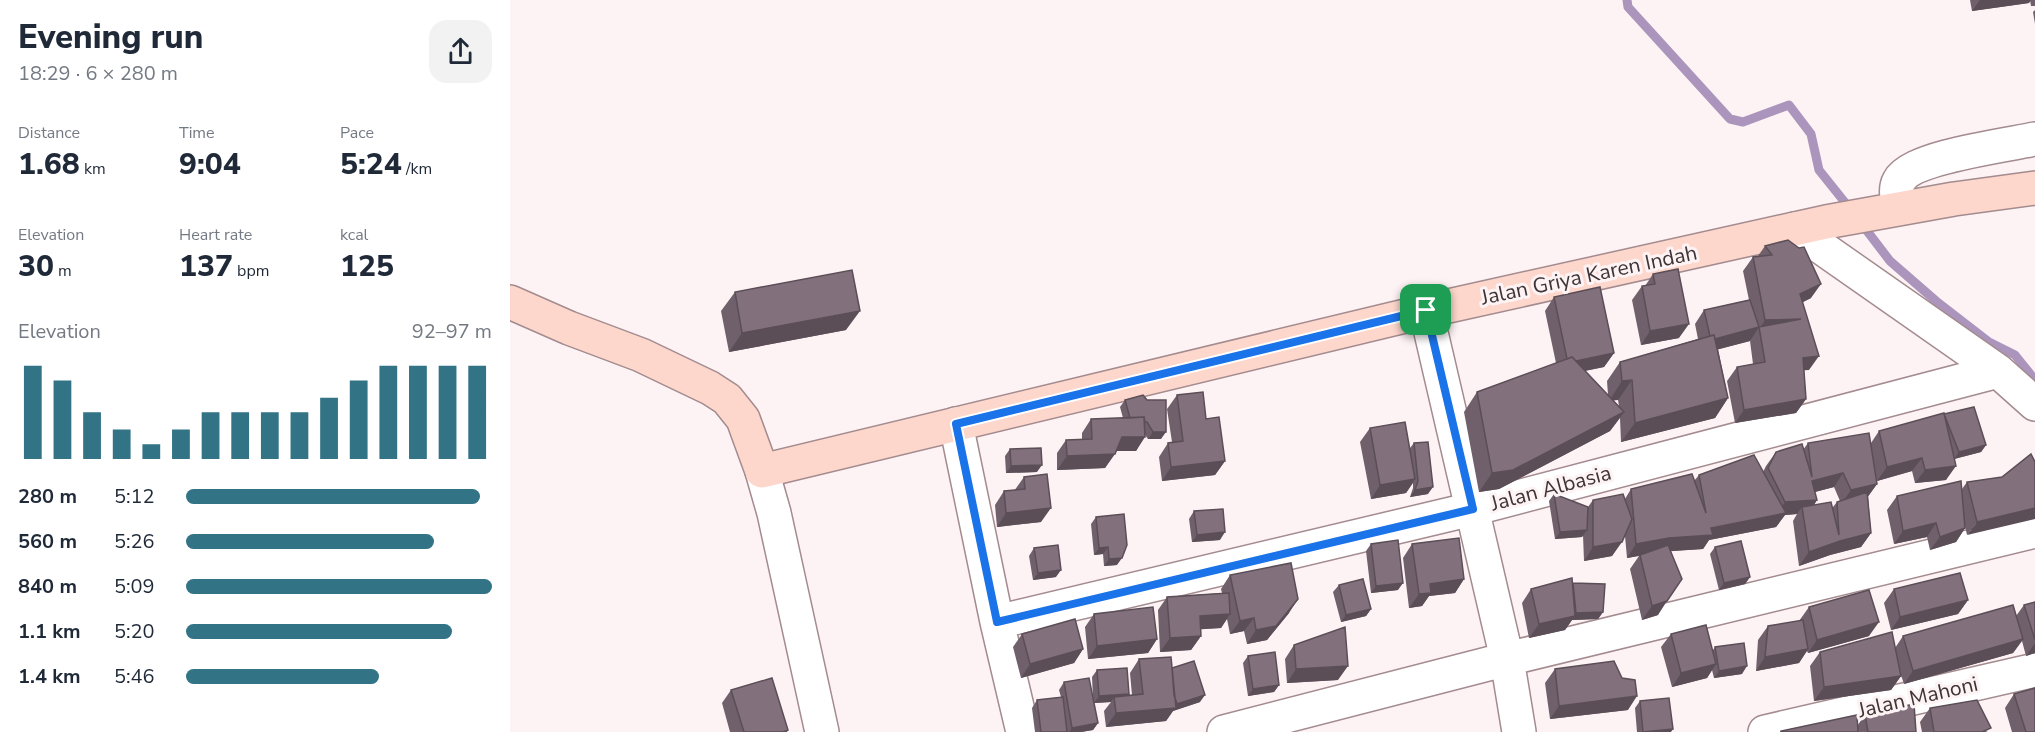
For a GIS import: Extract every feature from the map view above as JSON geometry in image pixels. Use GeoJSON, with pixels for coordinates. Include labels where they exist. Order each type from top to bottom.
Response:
{"type":"FeatureCollection","features":[{"type":"Feature","properties":{"kind":"street"},"geometry":{"type":"LineString","coordinates":[[1884,211],[1896,192],[1899,180],[1915,167],[1933,160],[2035,139]]}},
{"type":"Feature","properties":{"kind":"street","name":"Jalan Griya Karen Indah"},"geometry":{"type":"LineString","coordinates":[[762,471],[1426,310],[1884,211],[2035,188]]}},
{"type":"Feature","properties":{"kind":"street"},"geometry":{"type":"LineString","coordinates":[[1811,226],[1998,371],[2035,404]]}},
{"type":"Feature","properties":{"kind":"street"},"geometry":{"type":"LineString","coordinates":[[510,302],[569,328],[641,355],[710,388],[727,399],[743,419],[774,513],[822,732]]}},
{"type":"Feature","properties":{"kind":"street"},"geometry":{"type":"LineString","coordinates":[[1426,310],[1507,659],[1519,732]]}},
{"type":"Feature","properties":{"kind":"street","name":"Jalan Albasia"},"geometry":{"type":"LineString","coordinates":[[997,622],[1473,509],[1998,371]]}},
{"type":"Feature","properties":{"kind":"street"},"geometry":{"type":"LineString","coordinates":[[956,424],[997,622],[1023,732]]}},
{"type":"Feature","properties":{"kind":"street"},"geometry":{"type":"LineString","coordinates":[[1224,732],[1507,659],[2035,531]]}},
{"type":"Feature","properties":{"kind":"street","name":"Jalan Mahoni"},"geometry":{"type":"LineString","coordinates":[[1765,732],[2035,670]]}},
{"type":"Feature","properties":{"kind":"building"},"geometry":{"type":"Polygon","coordinates":[[[1788,240],[1799,248],[1804,247],[1821,284],[1800,294],[1819,356],[1803,358],[1806,399],[1744,410],[1737,367],[1765,362],[1759,327],[1801,319],[1765,320],[1753,257],[1772,255],[1765,246],[1788,240]]]}},
{"type":"Feature","properties":{"kind":"building"},"geometry":{"type":"Polygon","coordinates":[[[1678,269],[1689,324],[1650,331],[1642,286],[1655,284],[1653,274],[1678,269]]]}},
{"type":"Feature","properties":{"kind":"building"},"geometry":{"type":"Polygon","coordinates":[[[852,270],[860,311],[742,333],[735,292],[852,270]]]}},
{"type":"Feature","properties":{"kind":"building"},"geometry":{"type":"Polygon","coordinates":[[[1600,287],[1614,353],[1576,361],[1572,357],[1567,359],[1554,297],[1600,287]]]}},
{"type":"Feature","properties":{"kind":"building"},"geometry":{"type":"Polygon","coordinates":[[[1750,300],[1759,327],[1715,339],[1714,335],[1710,336],[1704,310],[1750,300]]]}},
{"type":"Feature","properties":{"kind":"building"},"geometry":{"type":"Polygon","coordinates":[[[1714,335],[1728,398],[1635,423],[1632,380],[1622,381],[1620,362],[1714,335]]]}},
{"type":"Feature","properties":{"kind":"building"},"geometry":{"type":"Polygon","coordinates":[[[1572,357],[1624,412],[1513,470],[1492,473],[1477,392],[1572,357]]]}},
{"type":"Feature","properties":{"kind":"building"},"geometry":{"type":"Polygon","coordinates":[[[1203,392],[1206,419],[1219,417],[1225,461],[1171,467],[1168,443],[1183,441],[1177,395],[1203,392]]]}},
{"type":"Feature","properties":{"kind":"building"},"geometry":{"type":"Polygon","coordinates":[[[1143,395],[1147,400],[1166,400],[1166,432],[1153,432],[1144,417],[1130,418],[1125,400],[1143,395]]]}},
{"type":"Feature","properties":{"kind":"building"},"geometry":{"type":"Polygon","coordinates":[[[1974,407],[1986,445],[1959,452],[1944,414],[1974,407]]]}},
{"type":"Feature","properties":{"kind":"building"},"geometry":{"type":"Polygon","coordinates":[[[1944,413],[1956,466],[1925,470],[1922,458],[1887,467],[1879,431],[1944,413]]]}},
{"type":"Feature","properties":{"kind":"building"},"geometry":{"type":"Polygon","coordinates":[[[1144,417],[1145,437],[1122,437],[1115,454],[1067,456],[1066,440],[1092,439],[1091,419],[1144,417]]]}},
{"type":"Feature","properties":{"kind":"building"},"geometry":{"type":"Polygon","coordinates":[[[1405,422],[1415,479],[1380,485],[1370,428],[1405,422]]]}},
{"type":"Feature","properties":{"kind":"building"},"geometry":{"type":"Polygon","coordinates":[[[1869,433],[1877,484],[1851,490],[1843,473],[1812,481],[1817,500],[1785,502],[1768,468],[1776,452],[1802,444],[1812,477],[1808,443],[1869,433]]]}},
{"type":"Feature","properties":{"kind":"building"},"geometry":{"type":"Polygon","coordinates":[[[1428,442],[1433,487],[1415,490],[1418,481],[1414,443],[1428,442]]]}},
{"type":"Feature","properties":{"kind":"building"},"geometry":{"type":"Polygon","coordinates":[[[1041,448],[1042,465],[1011,466],[1010,449],[1041,448]]]}},
{"type":"Feature","properties":{"kind":"building"},"geometry":{"type":"Polygon","coordinates":[[[2031,454],[2035,462],[2035,508],[1977,522],[1967,482],[2002,477],[2031,454]]]}},
{"type":"Feature","properties":{"kind":"building"},"geometry":{"type":"Polygon","coordinates":[[[1754,455],[1786,513],[1711,528],[1713,535],[1669,538],[1636,544],[1631,489],[1692,474],[1706,513],[1699,475],[1754,455]]]}},
{"type":"Feature","properties":{"kind":"building"},"geometry":{"type":"Polygon","coordinates":[[[1047,474],[1051,508],[1006,513],[1004,491],[1025,489],[1024,477],[1047,474]]]}},
{"type":"Feature","properties":{"kind":"building"},"geometry":{"type":"Polygon","coordinates":[[[1961,481],[1965,528],[1940,537],[1936,523],[1903,531],[1897,496],[1961,481]]]}},
{"type":"Feature","properties":{"kind":"building"},"geometry":{"type":"Polygon","coordinates":[[[1867,492],[1871,533],[1809,552],[1802,507],[1831,502],[1839,535],[1837,502],[1867,492]]]}},
{"type":"Feature","properties":{"kind":"building"},"geometry":{"type":"Polygon","coordinates":[[[1554,494],[1588,507],[1587,530],[1560,532],[1554,494]]]}},
{"type":"Feature","properties":{"kind":"building"},"geometry":{"type":"Polygon","coordinates":[[[1623,494],[1632,519],[1622,542],[1593,547],[1593,500],[1623,494]]]}},
{"type":"Feature","properties":{"kind":"building"},"geometry":{"type":"Polygon","coordinates":[[[1223,509],[1225,532],[1197,535],[1194,511],[1223,509]]]}},
{"type":"Feature","properties":{"kind":"building"},"geometry":{"type":"Polygon","coordinates":[[[1124,514],[1127,545],[1122,558],[1109,559],[1108,547],[1099,548],[1096,517],[1124,514]]]}},
{"type":"Feature","properties":{"kind":"building"},"geometry":{"type":"Polygon","coordinates":[[[1459,538],[1464,579],[1430,584],[1431,593],[1419,594],[1412,544],[1459,538]]]}},
{"type":"Feature","properties":{"kind":"building"},"geometry":{"type":"Polygon","coordinates":[[[1398,540],[1403,583],[1376,586],[1371,544],[1398,540]]]}},
{"type":"Feature","properties":{"kind":"building"},"geometry":{"type":"Polygon","coordinates":[[[1741,541],[1750,577],[1724,583],[1715,547],[1741,541]]]}},
{"type":"Feature","properties":{"kind":"building"},"geometry":{"type":"Polygon","coordinates":[[[1058,545],[1061,570],[1038,573],[1034,548],[1058,545]]]}},
{"type":"Feature","properties":{"kind":"building"},"geometry":{"type":"Polygon","coordinates":[[[1668,545],[1682,579],[1667,601],[1652,606],[1640,555],[1668,545]]]}},
{"type":"Feature","properties":{"kind":"building"},"geometry":{"type":"Polygon","coordinates":[[[1291,563],[1298,599],[1276,626],[1256,630],[1254,618],[1240,621],[1230,575],[1291,563]]]}},
{"type":"Feature","properties":{"kind":"building"},"geometry":{"type":"Polygon","coordinates":[[[1960,573],[1968,600],[1900,617],[1894,589],[1960,573]]]}},
{"type":"Feature","properties":{"kind":"building"},"geometry":{"type":"Polygon","coordinates":[[[1572,578],[1575,616],[1539,624],[1531,589],[1572,578]]]}},
{"type":"Feature","properties":{"kind":"building"},"geometry":{"type":"Polygon","coordinates":[[[1363,579],[1371,609],[1346,615],[1339,585],[1363,579]]]}},
{"type":"Feature","properties":{"kind":"building"},"geometry":{"type":"Polygon","coordinates":[[[1573,583],[1605,584],[1603,612],[1576,613],[1573,583]]]}},
{"type":"Feature","properties":{"kind":"building"},"geometry":{"type":"Polygon","coordinates":[[[1869,590],[1879,622],[1817,640],[1809,607],[1869,590]]]}},
{"type":"Feature","properties":{"kind":"building"},"geometry":{"type":"Polygon","coordinates":[[[1229,593],[1230,614],[1200,616],[1201,636],[1170,638],[1167,597],[1229,593]]]}},
{"type":"Feature","properties":{"kind":"building"},"geometry":{"type":"Polygon","coordinates":[[[2035,602],[2035,640],[2024,605],[2035,602]]]}},
{"type":"Feature","properties":{"kind":"building"},"geometry":{"type":"Polygon","coordinates":[[[2013,605],[2023,639],[1913,671],[1903,636],[2013,605]]]}},
{"type":"Feature","properties":{"kind":"building"},"geometry":{"type":"Polygon","coordinates":[[[1153,607],[1157,639],[1097,646],[1094,614],[1153,607]]]}},
{"type":"Feature","properties":{"kind":"building"},"geometry":{"type":"Polygon","coordinates":[[[1075,619],[1083,649],[1030,664],[1022,634],[1075,619]]]}},
{"type":"Feature","properties":{"kind":"building"},"geometry":{"type":"Polygon","coordinates":[[[1803,620],[1808,649],[1765,657],[1768,626],[1803,620]]]}},
{"type":"Feature","properties":{"kind":"building"},"geometry":{"type":"Polygon","coordinates":[[[1706,625],[1716,664],[1681,673],[1671,634],[1706,625]]]}},
{"type":"Feature","properties":{"kind":"building"},"geometry":{"type":"Polygon","coordinates":[[[1345,627],[1348,666],[1296,669],[1294,645],[1345,627]]]}},
{"type":"Feature","properties":{"kind":"building"},"geometry":{"type":"Polygon","coordinates":[[[1892,632],[1901,676],[1824,687],[1820,652],[1892,632]]]}},
{"type":"Feature","properties":{"kind":"building"},"geometry":{"type":"Polygon","coordinates":[[[1744,643],[1747,666],[1719,671],[1715,647],[1744,643]]]}},
{"type":"Feature","properties":{"kind":"building"},"geometry":{"type":"Polygon","coordinates":[[[1275,652],[1279,685],[1253,689],[1248,656],[1275,652]]]}},
{"type":"Feature","properties":{"kind":"building"},"geometry":{"type":"Polygon","coordinates":[[[1171,657],[1176,708],[1116,713],[1114,697],[1143,694],[1139,659],[1171,657]]]}},
{"type":"Feature","properties":{"kind":"building"},"geometry":{"type":"Polygon","coordinates":[[[1194,661],[1205,695],[1177,704],[1172,668],[1194,661]]]}},
{"type":"Feature","properties":{"kind":"building"},"geometry":{"type":"Polygon","coordinates":[[[1614,661],[1622,678],[1635,680],[1637,696],[1559,706],[1555,669],[1614,661]]]}},
{"type":"Feature","properties":{"kind":"building"},"geometry":{"type":"Polygon","coordinates":[[[1127,668],[1129,694],[1099,696],[1097,670],[1127,668]]]}},
{"type":"Feature","properties":{"kind":"building"},"geometry":{"type":"Polygon","coordinates":[[[772,678],[788,730],[744,732],[731,690],[772,678]]]}},
{"type":"Feature","properties":{"kind":"building"},"geometry":{"type":"Polygon","coordinates":[[[1089,678],[1098,723],[1072,728],[1064,682],[1089,678]]]}},
{"type":"Feature","properties":{"kind":"building"},"geometry":{"type":"Polygon","coordinates":[[[2035,688],[2035,732],[2026,732],[2014,694],[2035,688]]]}},
{"type":"Feature","properties":{"kind":"building"},"geometry":{"type":"Polygon","coordinates":[[[1063,697],[1067,732],[1041,732],[1037,700],[1063,697]]]}},
{"type":"Feature","properties":{"kind":"building"},"geometry":{"type":"Polygon","coordinates":[[[1669,698],[1673,729],[1643,732],[1640,701],[1669,698]]]}},
{"type":"Feature","properties":{"kind":"building"},"geometry":{"type":"Polygon","coordinates":[[[1977,700],[1991,728],[1982,732],[1934,732],[1930,708],[1977,700]]]}},
{"type":"Feature","properties":{"kind":"building"},"geometry":{"type":"Polygon","coordinates":[[[1914,704],[1916,732],[1868,732],[1865,715],[1914,704]]]}},
{"type":"Feature","properties":{"kind":"building"},"geometry":{"type":"Polygon","coordinates":[[[1857,715],[1858,732],[1781,732],[1781,731],[1857,715]]]}},
{"type":"Feature","properties":{"kind":"waterway"},"geometry":{"type":"LineString","coordinates":[[1627,0],[1628,7],[1730,119],[1743,122],[1789,105],[1811,134],[1819,170],[1851,210]]}},
{"type":"Feature","properties":{"kind":"waterway"},"geometry":{"type":"LineString","coordinates":[[1861,223],[1890,261],[1936,301],[1989,342],[2015,355],[2035,380]]}},
{"type":"Feature","properties":{"kind":"route"},"geometry":{"type":"LineString","coordinates":[[1426,310],[1473,509],[997,622],[956,424],[1426,310]]}}]}
